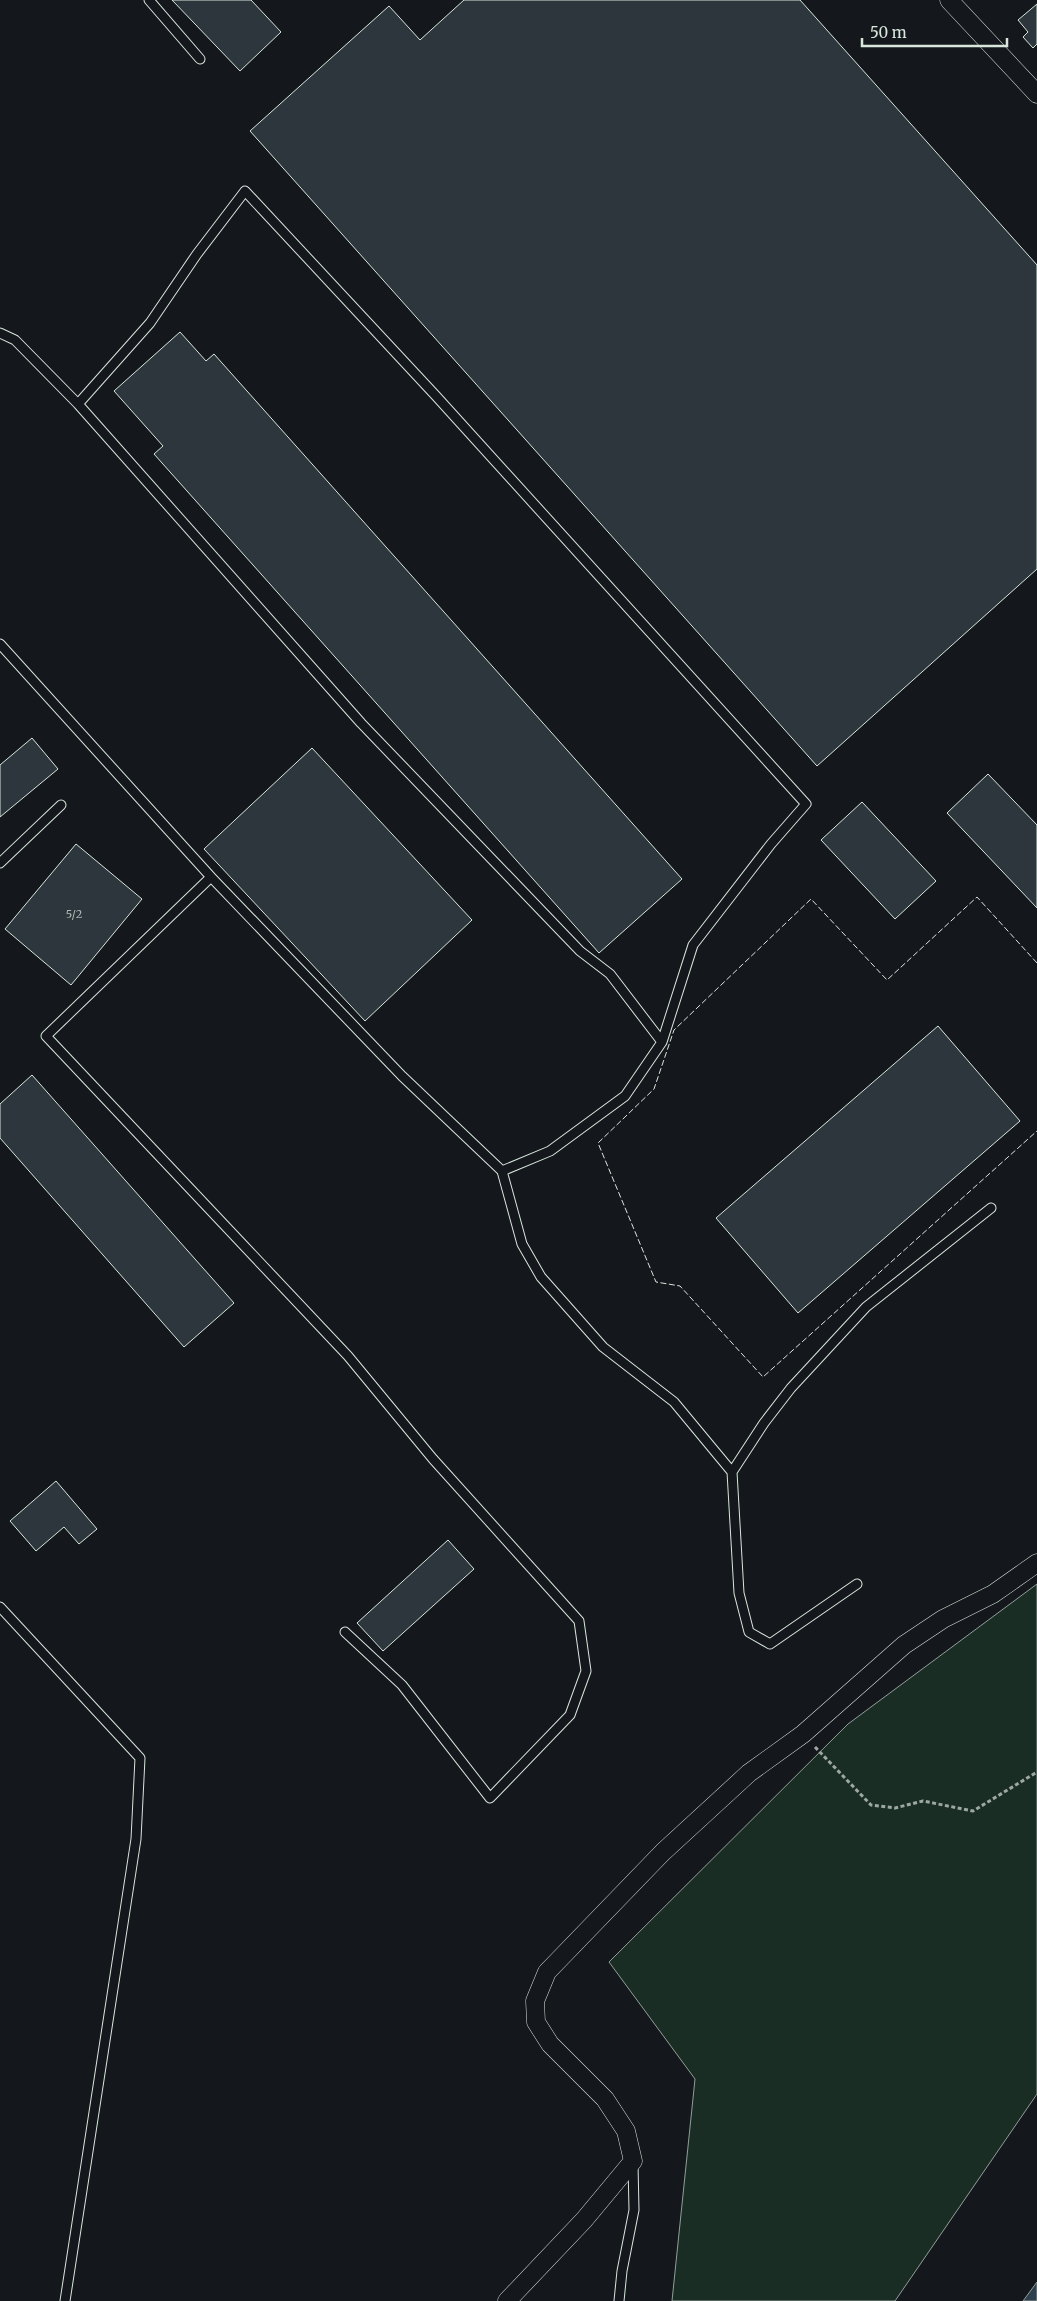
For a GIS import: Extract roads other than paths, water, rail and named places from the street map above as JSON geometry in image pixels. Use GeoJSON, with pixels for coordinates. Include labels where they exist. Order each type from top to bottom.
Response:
{"type":"FeatureCollection","features":[{"type":"Feature","properties":{"kind":"street"},"geometry":{"type":"LineString","coordinates":[[949,0],[1037,94]]}},
{"type":"Feature","properties":{"kind":"street"},"geometry":{"type":"LineString","coordinates":[[507,2301],[578,2227],[615,2185],[633,2161],[626,2131],[605,2099],[550,2044],[536,2022],[536,2001],[547,1972],[663,1852],[749,1773],[803,1734],[904,1645],[944,1619],[993,1594],[1037,1563]]}},
{"type":"Feature","properties":{"kind":"lane"},"geometry":{"type":"LineString","coordinates":[[149,0],[200,58]]}},
{"type":"Feature","properties":{"kind":"lane"},"geometry":{"type":"LineString","coordinates":[[78,404],[150,323],[197,254],[245,191],[429,389],[806,804],[771,844],[693,945],[662,1042],[625,1096],[550,1151],[502,1171]]}},
{"type":"Feature","properties":{"kind":"lane"},"geometry":{"type":"LineString","coordinates":[[0,333],[15,340],[78,404],[361,723],[580,951],[610,974],[662,1042]]}},
{"type":"Feature","properties":{"kind":"lane"},"geometry":{"type":"LineString","coordinates":[[0,644],[211,877],[402,1076],[502,1171],[522,1244],[541,1277],[603,1347],[674,1402],[732,1472],[739,1594],[749,1632],[770,1644],[857,1584]]}},
{"type":"Feature","properties":{"kind":"lane"},"geometry":{"type":"LineString","coordinates":[[0,862],[61,805]]}},
{"type":"Feature","properties":{"kind":"lane"},"geometry":{"type":"LineString","coordinates":[[211,877],[46,1036],[348,1356],[433,1460],[579,1621],[586,1671],[570,1715],[490,1798],[402,1685],[345,1632]]}},
{"type":"Feature","properties":{"kind":"lane"},"geometry":{"type":"LineString","coordinates":[[732,1472],[764,1423],[791,1388],[866,1307],[991,1208]]}},
{"type":"Feature","properties":{"kind":"lane"},"geometry":{"type":"LineString","coordinates":[[0,1607],[140,1758],[136,1839],[65,2301]]}},
{"type":"Feature","properties":{"kind":"lane"},"geometry":{"type":"LineString","coordinates":[[620,2301],[622,2271],[634,2210],[633,2161]]}},
{"type":"Feature","properties":{"kind":"water"},"geometry":{"type":"Polygon","coordinates":[[[1037,2282],[1037,2301],[1023,2301],[1037,2282]]]}}]}
